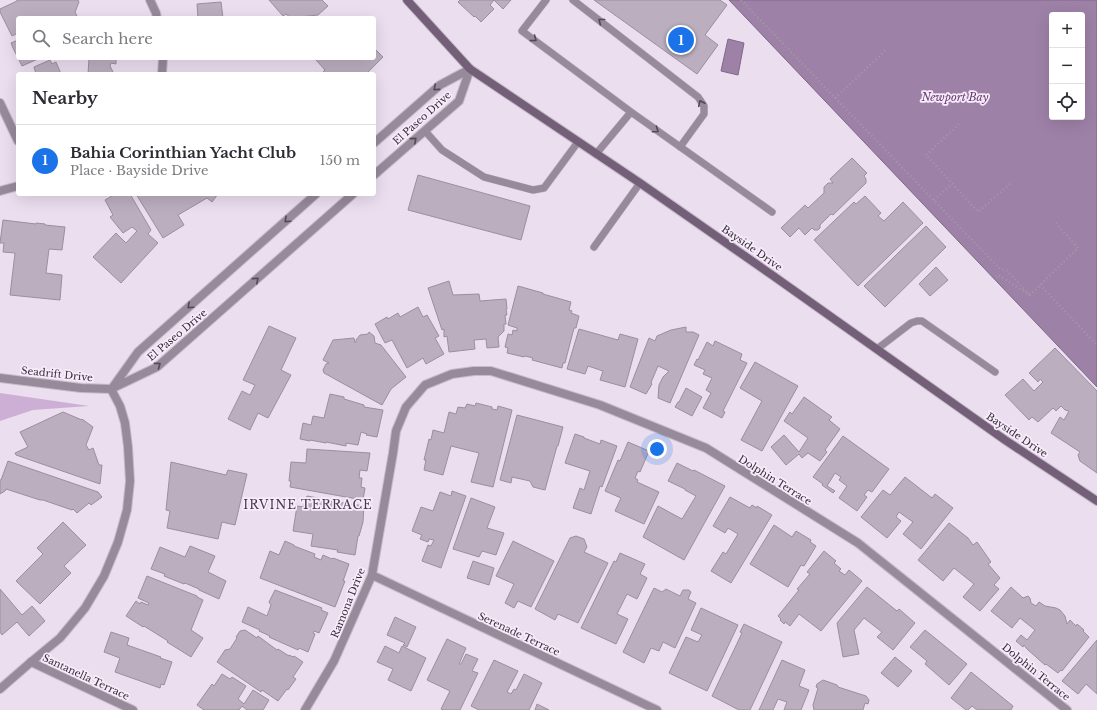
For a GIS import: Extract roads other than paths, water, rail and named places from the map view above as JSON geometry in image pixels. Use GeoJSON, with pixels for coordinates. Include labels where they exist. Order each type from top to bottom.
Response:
{"type":"FeatureCollection","features":[{"type":"Feature","properties":{"kind":"main road","name":"Bayside Drive"},"geometry":{"type":"LineString","coordinates":[[407,0],[470,69],[640,183],[1005,440],[1097,501]]}},
{"type":"Feature","properties":{"kind":"street"},"geometry":{"type":"LineString","coordinates":[[150,0],[157,16]]}},
{"type":"Feature","properties":{"kind":"street"},"geometry":{"type":"LineString","coordinates":[[162,72],[163,60]]}},
{"type":"Feature","properties":{"kind":"street","name":"El Paseo Drive"},"geometry":{"type":"LineString","coordinates":[[376,174],[459,101],[470,69]]}},
{"type":"Feature","properties":{"kind":"street","name":"El Paseo Drive"},"geometry":{"type":"LineString","coordinates":[[376,141],[440,85],[470,69]]}},
{"type":"Feature","properties":{"kind":"street"},"geometry":{"type":"LineString","coordinates":[[0,103],[16,137]]}},
{"type":"Feature","properties":{"kind":"street"},"geometry":{"type":"LineString","coordinates":[[0,191],[16,187]]}},
{"type":"Feature","properties":{"kind":"street","name":"El Paseo Drive"},"geometry":{"type":"LineString","coordinates":[[111,388],[138,352],[314,196]]}},
{"type":"Feature","properties":{"kind":"street","name":"El Paseo Drive"},"geometry":{"type":"LineString","coordinates":[[111,388],[157,367],[351,196]]}},
{"type":"Feature","properties":{"kind":"street","name":"Dolphin Terrace"},"geometry":{"type":"LineString","coordinates":[[425,386],[452,374],[474,370],[491,371],[600,405],[706,448],[858,543],[1067,710]]}},
{"type":"Feature","properties":{"kind":"street","name":"Seadrift Drive"},"geometry":{"type":"LineString","coordinates":[[0,378],[81,388],[111,388]]}},
{"type":"Feature","properties":{"kind":"street","name":"Ramona Drive"},"geometry":{"type":"LineString","coordinates":[[305,710],[334,661],[372,575],[396,431],[406,407],[425,386]]}},
{"type":"Feature","properties":{"kind":"street"},"geometry":{"type":"LineString","coordinates":[[0,689],[60,638],[86,608],[104,576],[118,542],[127,510],[130,481],[128,443],[125,423],[120,406],[111,388]]}},
{"type":"Feature","properties":{"kind":"street","name":"Serenade Terrace"},"geometry":{"type":"LineString","coordinates":[[372,575],[657,710]]}},
{"type":"Feature","properties":{"kind":"street","name":"Santanella Terrace"},"geometry":{"type":"LineString","coordinates":[[31,662],[133,710]]}},
{"type":"Feature","properties":{"kind":"lane"},"geometry":{"type":"LineString","coordinates":[[546,0],[522,31],[680,147],[772,212]]}},
{"type":"Feature","properties":{"kind":"lane"},"geometry":{"type":"LineString","coordinates":[[573,0],[698,97],[704,106],[704,114],[680,147]]}},
{"type":"Feature","properties":{"kind":"lane"},"geometry":{"type":"LineString","coordinates":[[596,154],[632,112]]}},
{"type":"Feature","properties":{"kind":"lane"},"geometry":{"type":"LineString","coordinates":[[425,131],[442,150],[484,177],[534,190],[544,188],[578,142]]}},
{"type":"Feature","properties":{"kind":"lane"},"geometry":{"type":"LineString","coordinates":[[594,247],[640,183]]}},
{"type":"Feature","properties":{"kind":"lane"},"geometry":{"type":"LineString","coordinates":[[877,349],[911,323],[922,321],[995,372]]}},
{"type":"Feature","properties":{"kind":"water","name":"Newport Bay"},"geometry":{"type":"Polygon","coordinates":[[[729,0],[1097,0],[1097,387],[729,0]]]}},
{"type":"Feature","properties":{"kind":"water"},"geometry":{"type":"Polygon","coordinates":[[[728,39],[744,43],[738,75],[721,71],[728,39]]]}},
{"type":"Feature","properties":{"kind":"place","name":"Bahia Corinthian Yacht Club"},"geometry":{"type":"Point","coordinates":[681,40]}},
{"type":"Feature","properties":{"kind":"district","name":"IRVINE TERRACE"},"geometry":{"type":"Point","coordinates":[308,504]}}]}
